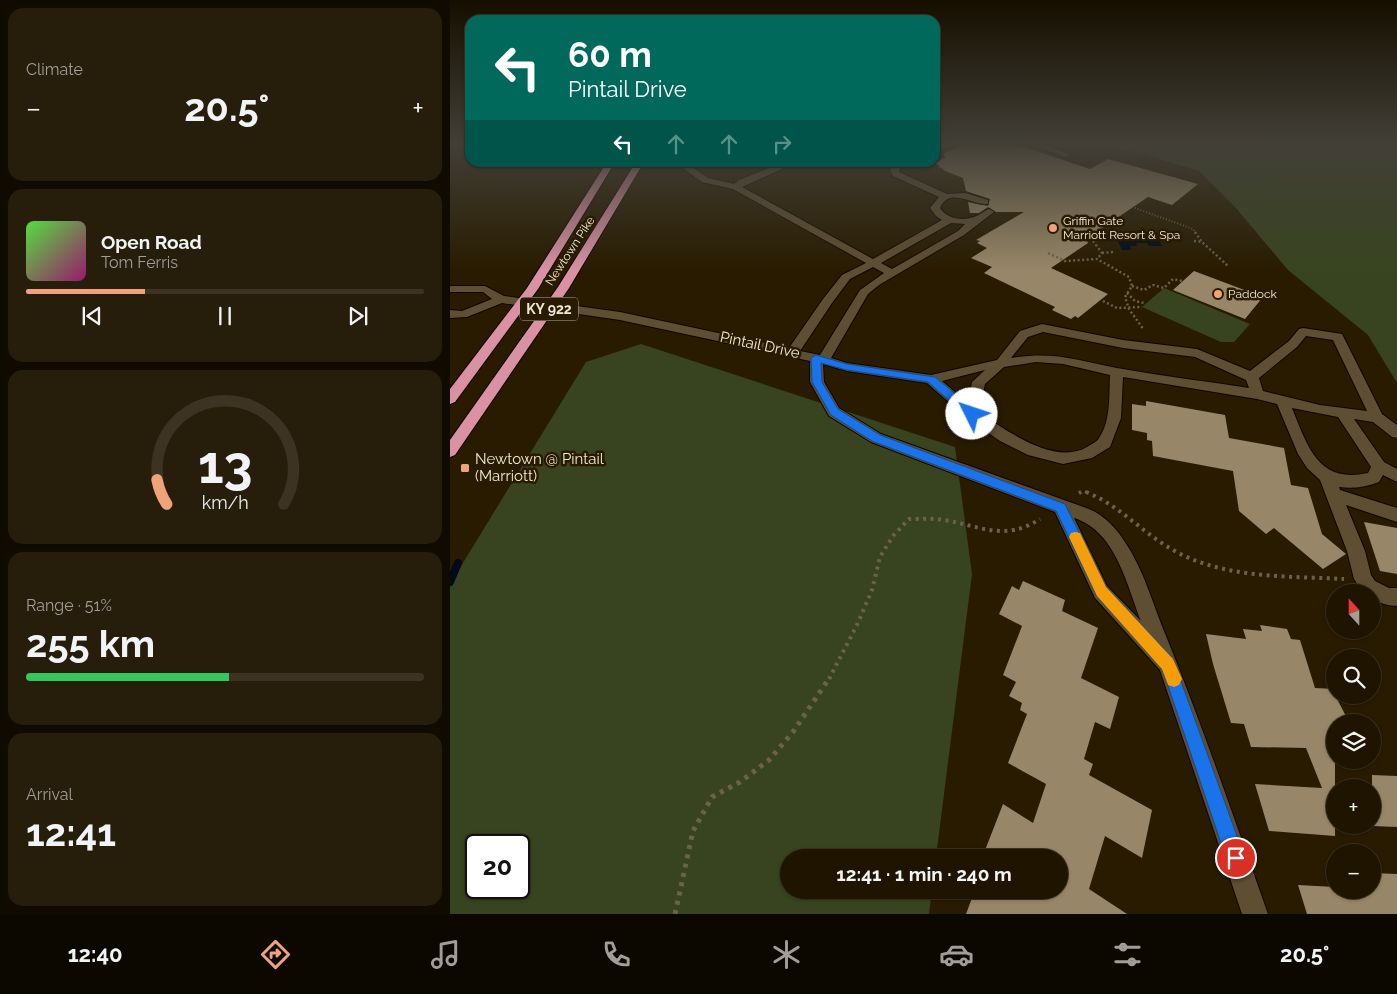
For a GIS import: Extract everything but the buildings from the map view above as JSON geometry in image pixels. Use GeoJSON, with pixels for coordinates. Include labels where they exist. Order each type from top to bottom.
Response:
{"type":"FeatureCollection","features":[{"type":"Feature","properties":{"kind":"highway","name":"Newtown Pike"},"geometry":{"type":"LineString","coordinates":[[450,399],[522,302],[596,186]]}},
{"type":"Feature","properties":{"kind":"highway","name":"Newtown Pike"},"geometry":{"type":"LineString","coordinates":[[450,451],[551,305],[598,234],[626,186]]}},
{"type":"Feature","properties":{"kind":"street"},"geometry":{"type":"LineString","coordinates":[[730,186],[736,187],[892,273]]}},
{"type":"Feature","properties":{"kind":"street"},"geometry":{"type":"LineString","coordinates":[[921,186],[946,197]]}},
{"type":"Feature","properties":{"kind":"street"},"geometry":{"type":"LineString","coordinates":[[976,220],[949,220],[936,213],[934,208],[936,204],[946,197],[964,195],[985,202]]}},
{"type":"Feature","properties":{"kind":"street"},"geometry":{"type":"LineString","coordinates":[[988,212],[961,233],[892,273],[864,292],[820,359],[847,367],[931,379],[983,366],[1036,358],[1063,360],[1117,372],[1257,394],[1343,414],[1377,417]]}},
{"type":"Feature","properties":{"kind":"street"},"geometry":{"type":"LineString","coordinates":[[793,352],[846,277],[949,220]]}},
{"type":"Feature","properties":{"kind":"street"},"geometry":{"type":"LineString","coordinates":[[450,288],[485,289],[501,300]]}},
{"type":"Feature","properties":{"kind":"street","name":"Pintail Drive"},"geometry":{"type":"LineString","coordinates":[[501,300],[551,305],[620,316],[820,359],[817,382],[834,412],[876,438],[1060,507],[1089,516],[1106,530],[1124,556],[1168,664],[1255,914]]}},
{"type":"Feature","properties":{"kind":"street"},"geometry":{"type":"LineString","coordinates":[[450,314],[463,314],[501,300]]}},
{"type":"Feature","properties":{"kind":"street"},"geometry":{"type":"LineString","coordinates":[[972,414],[979,382],[1001,364],[1011,348],[1024,334],[1042,328],[1123,344],[1197,354],[1251,377],[1255,382],[1257,394]]}},
{"type":"Feature","properties":{"kind":"street"},"geometry":{"type":"LineString","coordinates":[[1251,377],[1293,344],[1303,332],[1338,337],[1377,417],[1397,433]]}},
{"type":"Feature","properties":{"kind":"street"},"geometry":{"type":"LineString","coordinates":[[931,379],[972,414],[1005,437],[1033,451],[1063,458],[1087,454],[1105,444],[1114,418],[1117,372]]}},
{"type":"Feature","properties":{"kind":"street"},"geometry":{"type":"LineString","coordinates":[[1282,400],[1304,454],[1317,470],[1334,480],[1356,484],[1374,478],[1379,466]]}},
{"type":"Feature","properties":{"kind":"street"},"geometry":{"type":"LineString","coordinates":[[1343,414],[1379,466],[1397,476]]}},
{"type":"Feature","properties":{"kind":"street"},"geometry":{"type":"LineString","coordinates":[[1326,476],[1356,552],[1363,579],[1369,587],[1387,597],[1397,597]]}},
{"type":"Feature","properties":{"kind":"street"},"geometry":{"type":"LineString","coordinates":[[1334,496],[1397,514]]}},
{"type":"Feature","properties":{"kind":"street","name":"Pintail Drive"},"geometry":{"type":"LineString","coordinates":[[1060,507],[1102,592],[1168,664]]}},
{"type":"Feature","properties":{"kind":"path"},"geometry":{"type":"LineString","coordinates":[[1132,207],[1193,229],[1202,242],[1228,266]]}},
{"type":"Feature","properties":{"kind":"path"},"geometry":{"type":"LineString","coordinates":[[1093,241],[1102,252]]}},
{"type":"Feature","properties":{"kind":"path"},"geometry":{"type":"LineString","coordinates":[[1194,241],[1202,242]]}},
{"type":"Feature","properties":{"kind":"path"},"geometry":{"type":"LineString","coordinates":[[1102,252],[1114,252]]}},
{"type":"Feature","properties":{"kind":"path"},"geometry":{"type":"LineString","coordinates":[[1097,260],[1102,252]]}},
{"type":"Feature","properties":{"kind":"path"},"geometry":{"type":"LineString","coordinates":[[1048,254],[1065,261],[1097,260],[1130,277],[1132,286],[1125,297],[1129,308],[1146,332]]}},
{"type":"Feature","properties":{"kind":"path"},"geometry":{"type":"LineString","coordinates":[[1132,286],[1144,290],[1154,285],[1164,288],[1173,279],[1182,282]]}},
{"type":"Feature","properties":{"kind":"path"},"geometry":{"type":"LineString","coordinates":[[1127,293],[1135,301],[1144,303]]}},
{"type":"Feature","properties":{"kind":"path"},"geometry":{"type":"LineString","coordinates":[[1103,302],[1117,308],[1142,307]]}},
{"type":"Feature","properties":{"kind":"path"},"geometry":{"type":"LineString","coordinates":[[675,914],[693,831],[712,797],[740,782],[769,760],[793,732],[834,671],[857,625],[872,590],[880,557],[893,536],[909,519],[930,518],[1006,533],[1031,527],[1083,491],[1102,498],[1169,548],[1223,569],[1256,574],[1363,579]]}},
{"type":"Feature","properties":{"kind":"green space"},"geometry":{"type":"Polygon","coordinates":[[[1214,186],[1397,186],[1397,383],[1368,335],[1288,270],[1236,208],[1214,186]]]}},
{"type":"Feature","properties":{"kind":"green space"},"geometry":{"type":"Polygon","coordinates":[[[1164,288],[1250,324],[1234,342],[1221,342],[1142,307],[1164,288]]]}},
{"type":"Feature","properties":{"kind":"green space"},"geometry":{"type":"Polygon","coordinates":[[[641,344],[955,447],[972,574],[937,849],[780,849],[780,899],[931,899],[929,914],[450,914],[450,584],[586,362],[641,344]]]}},
{"type":"Feature","properties":{"kind":"water"},"geometry":{"type":"Polygon","coordinates":[[[1156,235],[1162,246],[1136,243],[1137,246],[1130,246],[1131,250],[1122,250],[1118,241],[1125,236],[1156,235]]]}},
{"type":"Feature","properties":{"kind":"waterway"},"geometry":{"type":"LineString","coordinates":[[450,582],[458,563]]}},
{"type":"Feature","properties":{"kind":"slow traffic"},"geometry":{"type":"LineString","coordinates":[[1075,537],[1102,592],[1168,664],[1174,679]]}},
{"type":"Feature","properties":{"kind":"place","name":"Griffin Gate Marriott Resort & Spa"},"geometry":{"type":"Point","coordinates":[1053,228]}},
{"type":"Feature","properties":{"kind":"place","name":"Paddock"},"geometry":{"type":"Point","coordinates":[1218,294]}},
{"type":"Feature","properties":{"kind":"place","name":"Newtown @ Pintail (Marriott)"},"geometry":{"type":"Point","coordinates":[465,468]}},
{"type":"Feature","properties":{"kind":"route"},"geometry":{"type":"LineString","coordinates":[[972,414],[931,379],[847,367],[816,358],[817,382],[834,412],[876,438],[1061,508],[1102,592],[1168,664],[1236,858]]}}]}
